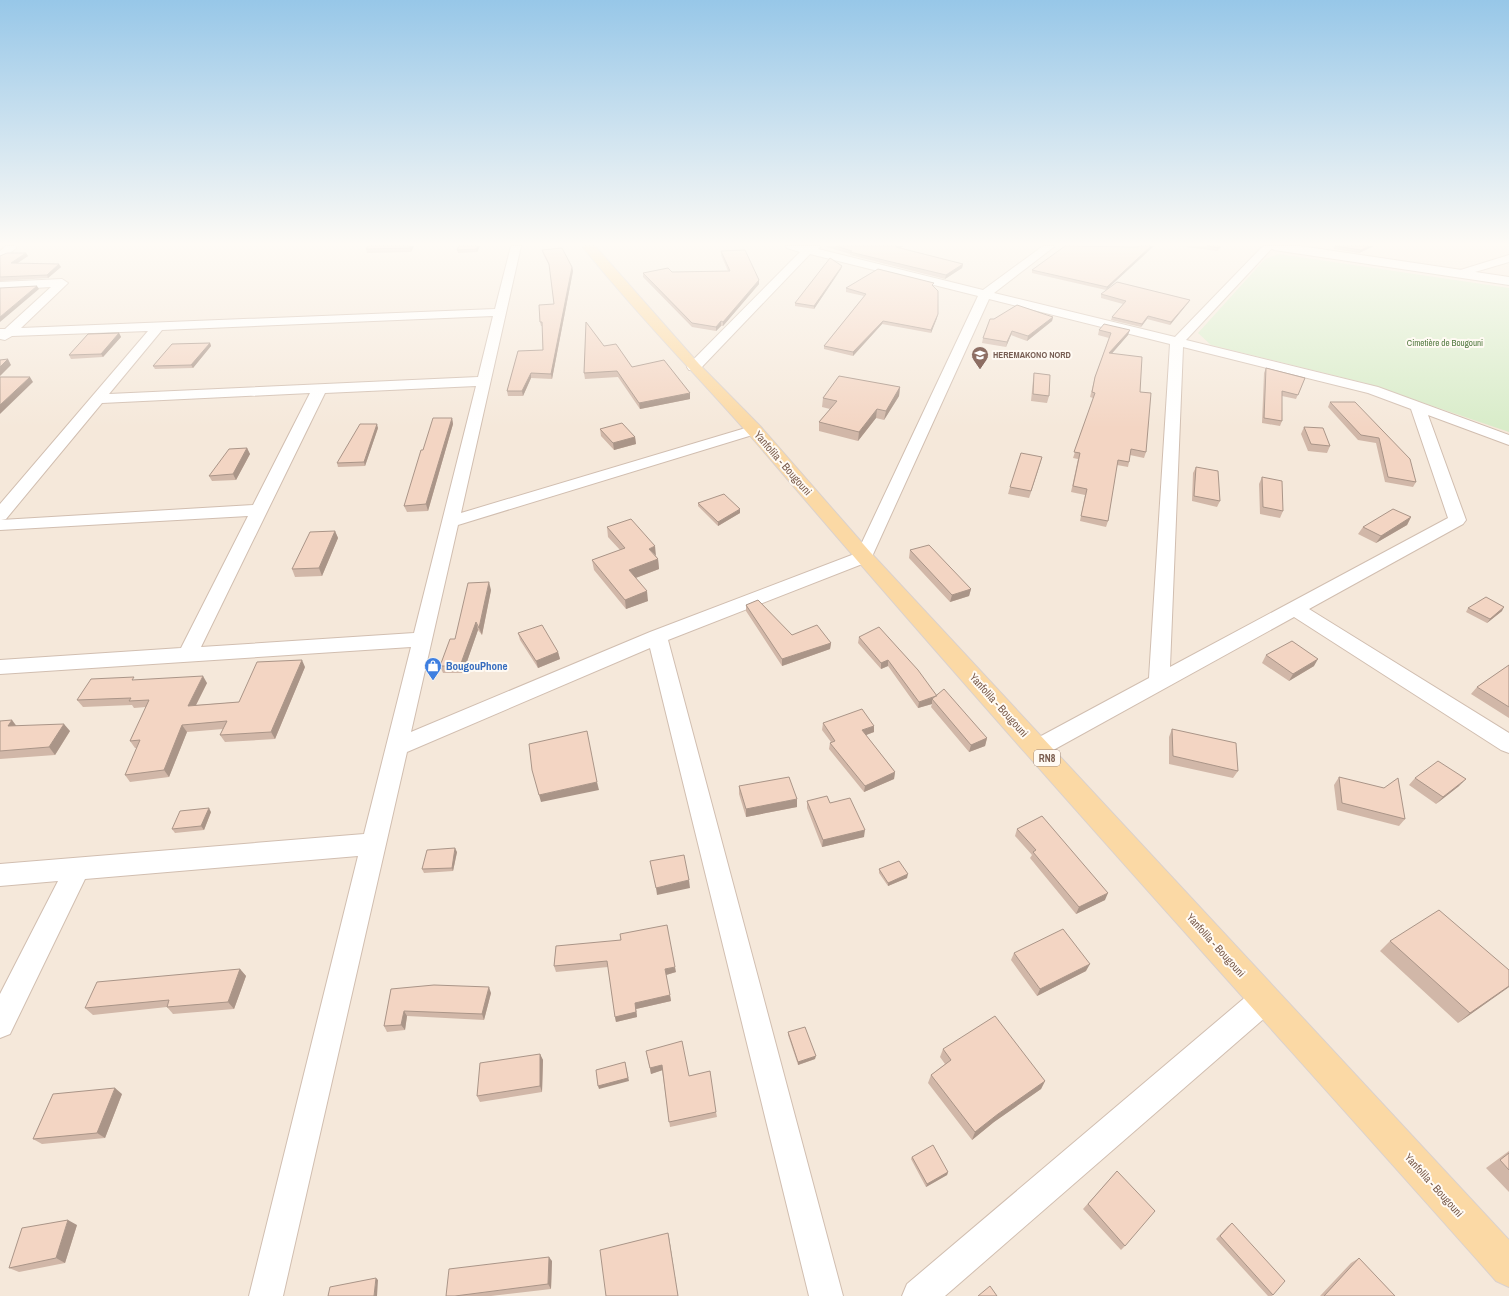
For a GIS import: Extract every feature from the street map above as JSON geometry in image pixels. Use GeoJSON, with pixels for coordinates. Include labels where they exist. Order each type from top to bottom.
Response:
{"type":"FeatureCollection","features":[{"type":"Feature","properties":{"kind":"main road","name":"Yanfolila - Bougouni"},"geometry":{"type":"LineString","coordinates":[[641,306],[694,367],[754,430],[864,557],[1509,1268]]}},
{"type":"Feature","properties":{"kind":"street"},"geometry":{"type":"LineString","coordinates":[[3,335],[35,306]]}},
{"type":"Feature","properties":{"kind":"street"},"geometry":{"type":"LineString","coordinates":[[266,1296],[501,306]]}},
{"type":"Feature","properties":{"kind":"street"},"geometry":{"type":"LineString","coordinates":[[694,367],[754,306]]}},
{"type":"Feature","properties":{"kind":"street"},"geometry":{"type":"LineString","coordinates":[[397,747],[657,637],[864,557],[979,306]]}},
{"type":"Feature","properties":{"kind":"street"},"geometry":{"type":"LineString","coordinates":[[1035,306],[1373,390],[1509,440]]}},
{"type":"Feature","properties":{"kind":"street"},"geometry":{"type":"LineString","coordinates":[[1159,682],[1178,342],[1212,306]]}},
{"type":"Feature","properties":{"kind":"street"},"geometry":{"type":"LineString","coordinates":[[3,335],[159,326],[500,312]]}},
{"type":"Feature","properties":{"kind":"street"},"geometry":{"type":"LineString","coordinates":[[0,515],[159,326]]}},
{"type":"Feature","properties":{"kind":"street"},"geometry":{"type":"LineString","coordinates":[[98,399],[484,381]]}},
{"type":"Feature","properties":{"kind":"street"},"geometry":{"type":"LineString","coordinates":[[187,655],[320,388]]}},
{"type":"Feature","properties":{"kind":"street"},"geometry":{"type":"LineString","coordinates":[[1038,748],[1457,520],[1417,406]]}},
{"type":"Feature","properties":{"kind":"street"},"geometry":{"type":"LineString","coordinates":[[450,522],[754,430]]}},
{"type":"Feature","properties":{"kind":"street"},"geometry":{"type":"LineString","coordinates":[[0,525],[260,510]]}},
{"type":"Feature","properties":{"kind":"street"},"geometry":{"type":"LineString","coordinates":[[1294,608],[1509,744]]}},
{"type":"Feature","properties":{"kind":"street"},"geometry":{"type":"LineString","coordinates":[[657,637],[826,1296]]}},
{"type":"Feature","properties":{"kind":"street"},"geometry":{"type":"LineString","coordinates":[[0,667],[422,639]]}},
{"type":"Feature","properties":{"kind":"street"},"geometry":{"type":"LineString","coordinates":[[0,875],[374,844]]}},
{"type":"Feature","properties":{"kind":"street"},"geometry":{"type":"LineString","coordinates":[[0,1024],[78,868]]}},
{"type":"Feature","properties":{"kind":"street"},"geometry":{"type":"LineString","coordinates":[[919,1296],[1265,999]]}},
{"type":"Feature","properties":{"kind":"shaded area"},"geometry":{"type":"Polygon","coordinates":[[[0,306],[1509,306],[1509,1296],[0,1296],[0,306]]]}},
{"type":"Feature","properties":{"kind":"green space","name":"Cimetière de Bougouni"},"geometry":{"type":"Polygon","coordinates":[[[1222,306],[1509,306],[1509,432],[1365,383],[1211,345],[1198,333],[1222,306]]]}},
{"type":"Feature","properties":{"kind":"building"},"geometry":{"type":"Polygon","coordinates":[[[0,306],[13,306],[0,317],[0,306]]]}},
{"type":"Feature","properties":{"kind":"building"},"geometry":{"type":"Polygon","coordinates":[[[539,306],[564,306],[551,374],[531,373],[522,391],[507,391],[518,351],[543,350],[542,322],[540,322],[539,306]]]}},
{"type":"Feature","properties":{"kind":"building"},"geometry":{"type":"Polygon","coordinates":[[[676,306],[736,306],[723,322],[721,321],[716,327],[692,323],[676,306]]]}},
{"type":"Feature","properties":{"kind":"building"},"geometry":{"type":"Polygon","coordinates":[[[856,306],[938,306],[938,314],[931,330],[883,321],[853,352],[824,346],[856,306]]]}},
{"type":"Feature","properties":{"kind":"building"},"geometry":{"type":"Polygon","coordinates":[[[1015,306],[1021,306],[1053,317],[1028,336],[1012,331],[1007,342],[983,338],[990,319],[994,319],[1015,306]]]}},
{"type":"Feature","properties":{"kind":"building"},"geometry":{"type":"Polygon","coordinates":[[[1121,306],[1184,306],[1171,322],[1148,316],[1142,324],[1112,317],[1121,306]]]}},
{"type":"Feature","properties":{"kind":"building"},"geometry":{"type":"Polygon","coordinates":[[[586,322],[604,346],[616,344],[632,367],[664,360],[690,393],[639,403],[617,371],[584,373],[586,322]]]}},
{"type":"Feature","properties":{"kind":"building"},"geometry":{"type":"Polygon","coordinates":[[[1104,324],[1130,330],[1109,353],[1142,357],[1140,392],[1151,393],[1146,452],[1131,449],[1129,462],[1118,460],[1108,521],[1081,516],[1087,489],[1073,486],[1080,453],[1074,452],[1095,393],[1092,392],[1095,377],[1111,333],[1099,330],[1104,324]]]}},
{"type":"Feature","properties":{"kind":"building"},"geometry":{"type":"Polygon","coordinates":[[[119,333],[101,354],[69,355],[88,334],[119,333]]]}},
{"type":"Feature","properties":{"kind":"building"},"geometry":{"type":"Polygon","coordinates":[[[210,343],[191,365],[153,366],[172,344],[210,343]]]}},
{"type":"Feature","properties":{"kind":"building"},"geometry":{"type":"Polygon","coordinates":[[[8,359],[0,367],[0,360],[8,359]]]}},
{"type":"Feature","properties":{"kind":"building"},"geometry":{"type":"Polygon","coordinates":[[[1266,368],[1305,378],[1298,395],[1282,391],[1282,421],[1264,418],[1266,368]]]}},
{"type":"Feature","properties":{"kind":"building"},"geometry":{"type":"Polygon","coordinates":[[[1034,373],[1050,375],[1049,396],[1033,394],[1034,373]]]}},
{"type":"Feature","properties":{"kind":"building"},"geometry":{"type":"Polygon","coordinates":[[[839,376],[900,387],[886,411],[877,409],[859,432],[819,422],[837,401],[823,398],[839,376]]]}},
{"type":"Feature","properties":{"kind":"building"},"geometry":{"type":"Polygon","coordinates":[[[0,377],[30,377],[0,405],[0,377]]]}},
{"type":"Feature","properties":{"kind":"building"},"geometry":{"type":"Polygon","coordinates":[[[1330,402],[1355,402],[1410,459],[1416,482],[1388,477],[1379,438],[1361,435],[1330,402]]]}},
{"type":"Feature","properties":{"kind":"building"},"geometry":{"type":"Polygon","coordinates":[[[433,418],[452,418],[426,504],[404,506],[421,450],[423,450],[433,418]]]}},
{"type":"Feature","properties":{"kind":"building"},"geometry":{"type":"Polygon","coordinates":[[[622,423],[635,437],[613,443],[600,429],[622,423]]]}},
{"type":"Feature","properties":{"kind":"building"},"geometry":{"type":"Polygon","coordinates":[[[360,424],[377,424],[364,462],[337,463],[360,424]]]}},
{"type":"Feature","properties":{"kind":"building"},"geometry":{"type":"Polygon","coordinates":[[[1304,427],[1323,428],[1330,446],[1311,444],[1304,427]]]}},
{"type":"Feature","properties":{"kind":"building"},"geometry":{"type":"Polygon","coordinates":[[[247,448],[233,474],[209,476],[229,449],[247,448]]]}},
{"type":"Feature","properties":{"kind":"building"},"geometry":{"type":"Polygon","coordinates":[[[1021,453],[1042,457],[1031,491],[1010,487],[1021,453]]]}},
{"type":"Feature","properties":{"kind":"building"},"geometry":{"type":"Polygon","coordinates":[[[1196,467],[1218,471],[1220,501],[1194,496],[1196,467]]]}},
{"type":"Feature","properties":{"kind":"building"},"geometry":{"type":"Polygon","coordinates":[[[1262,477],[1282,481],[1283,511],[1263,507],[1262,477]]]}},
{"type":"Feature","properties":{"kind":"building"},"geometry":{"type":"Polygon","coordinates":[[[724,494],[740,509],[718,522],[698,503],[724,494]]]}},
{"type":"Feature","properties":{"kind":"building"},"geometry":{"type":"Polygon","coordinates":[[[1393,509],[1411,517],[1381,536],[1363,527],[1393,509]]]}},
{"type":"Feature","properties":{"kind":"building"},"geometry":{"type":"Polygon","coordinates":[[[631,519],[655,546],[649,549],[658,559],[629,570],[647,591],[625,600],[592,560],[625,548],[607,527],[631,519]]]}},
{"type":"Feature","properties":{"kind":"building"},"geometry":{"type":"Polygon","coordinates":[[[335,531],[319,568],[292,569],[310,532],[335,531]]]}},
{"type":"Feature","properties":{"kind":"building"},"geometry":{"type":"Polygon","coordinates":[[[929,545],[971,589],[952,595],[910,550],[929,545]]]}},
{"type":"Feature","properties":{"kind":"building"},"geometry":{"type":"Polygon","coordinates":[[[489,582],[479,628],[476,622],[460,666],[440,666],[450,639],[455,639],[468,583],[489,582]]]}},
{"type":"Feature","properties":{"kind":"building"},"geometry":{"type":"Polygon","coordinates":[[[1486,597],[1504,607],[1490,619],[1468,608],[1486,597]]]}},
{"type":"Feature","properties":{"kind":"building"},"geometry":{"type":"Polygon","coordinates":[[[758,600],[792,635],[817,625],[831,643],[782,659],[746,605],[758,600]]]}},
{"type":"Feature","properties":{"kind":"building"},"geometry":{"type":"Polygon","coordinates":[[[542,625],[558,652],[536,661],[518,633],[542,625]]]}},
{"type":"Feature","properties":{"kind":"building"},"geometry":{"type":"Polygon","coordinates":[[[879,627],[918,670],[937,696],[919,702],[888,660],[881,663],[859,637],[879,627]]]}},
{"type":"Feature","properties":{"kind":"building"},"geometry":{"type":"Polygon","coordinates":[[[1292,641],[1318,659],[1293,674],[1266,655],[1292,641]]]}},
{"type":"Feature","properties":{"kind":"building"},"geometry":{"type":"Polygon","coordinates":[[[302,660],[271,732],[220,735],[227,721],[182,725],[164,770],[125,775],[140,740],[130,741],[149,700],[129,701],[131,698],[77,700],[91,679],[134,677],[132,680],[203,676],[188,706],[239,702],[257,662],[302,660]]]}},
{"type":"Feature","properties":{"kind":"building"},"geometry":{"type":"Polygon","coordinates":[[[1509,665],[1509,707],[1477,687],[1509,665]]]}},
{"type":"Feature","properties":{"kind":"building"},"geometry":{"type":"Polygon","coordinates":[[[944,689],[987,738],[971,745],[932,699],[944,689]]]}},
{"type":"Feature","properties":{"kind":"building"},"geometry":{"type":"Polygon","coordinates":[[[862,709],[874,726],[862,730],[895,772],[865,786],[830,743],[835,741],[823,723],[862,709]]]}},
{"type":"Feature","properties":{"kind":"building"},"geometry":{"type":"Polygon","coordinates":[[[12,720],[8,726],[64,724],[49,747],[0,751],[0,721],[12,720]]]}},
{"type":"Feature","properties":{"kind":"building"},"geometry":{"type":"Polygon","coordinates":[[[1172,729],[1236,743],[1238,771],[1173,756],[1172,729]]]}},
{"type":"Feature","properties":{"kind":"building"},"geometry":{"type":"Polygon","coordinates":[[[587,731],[597,782],[539,795],[532,770],[529,744],[587,731]]]}},
{"type":"Feature","properties":{"kind":"building"},"geometry":{"type":"Polygon","coordinates":[[[1438,761],[1466,779],[1443,797],[1415,778],[1438,761]]]}},
{"type":"Feature","properties":{"kind":"building"},"geometry":{"type":"Polygon","coordinates":[[[789,777],[797,799],[746,809],[739,786],[789,777]]]}},
{"type":"Feature","properties":{"kind":"building"},"geometry":{"type":"Polygon","coordinates":[[[1339,777],[1384,788],[1398,778],[1405,819],[1342,803],[1339,777]]]}},
{"type":"Feature","properties":{"kind":"building"},"geometry":{"type":"Polygon","coordinates":[[[827,796],[830,803],[850,798],[865,830],[823,840],[807,801],[827,796]]]}},
{"type":"Feature","properties":{"kind":"building"},"geometry":{"type":"Polygon","coordinates":[[[209,808],[201,826],[172,829],[180,811],[209,808]]]}},
{"type":"Feature","properties":{"kind":"building"},"geometry":{"type":"Polygon","coordinates":[[[1042,816],[1108,893],[1079,907],[1033,852],[1036,850],[1017,829],[1042,816]]]}},
{"type":"Feature","properties":{"kind":"building"},"geometry":{"type":"Polygon","coordinates":[[[455,848],[452,868],[422,869],[427,850],[455,848]]]}},
{"type":"Feature","properties":{"kind":"building"},"geometry":{"type":"Polygon","coordinates":[[[684,855],[689,880],[656,888],[650,861],[684,855]]]}},
{"type":"Feature","properties":{"kind":"building"},"geometry":{"type":"Polygon","coordinates":[[[899,861],[908,874],[888,883],[879,869],[899,861]]]}},
{"type":"Feature","properties":{"kind":"building"},"geometry":{"type":"Polygon","coordinates":[[[1439,910],[1509,970],[1509,986],[1470,1013],[1390,941],[1439,910]]]}},
{"type":"Feature","properties":{"kind":"building"},"geometry":{"type":"Polygon","coordinates":[[[667,925],[675,967],[665,969],[670,995],[635,1003],[636,1012],[615,1017],[607,961],[554,966],[556,946],[621,940],[620,934],[667,925]]]}},
{"type":"Feature","properties":{"kind":"building"},"geometry":{"type":"Polygon","coordinates":[[[1063,929],[1090,964],[1040,989],[1014,953],[1063,929]]]}},
{"type":"Feature","properties":{"kind":"building"},"geometry":{"type":"Polygon","coordinates":[[[240,969],[228,1002],[167,1007],[169,1000],[85,1008],[97,982],[240,969]]]}},
{"type":"Feature","properties":{"kind":"building"},"geometry":{"type":"Polygon","coordinates":[[[434,985],[489,987],[482,1014],[404,1011],[401,1025],[384,1026],[391,989],[434,985]]]}},
{"type":"Feature","properties":{"kind":"building"},"geometry":{"type":"Polygon","coordinates":[[[995,1016],[1045,1081],[975,1132],[931,1075],[951,1060],[943,1049],[995,1016]]]}},
{"type":"Feature","properties":{"kind":"building"},"geometry":{"type":"Polygon","coordinates":[[[805,1027],[816,1056],[798,1062],[788,1032],[805,1027]]]}},
{"type":"Feature","properties":{"kind":"building"},"geometry":{"type":"Polygon","coordinates":[[[682,1041],[689,1076],[710,1071],[716,1112],[669,1122],[662,1065],[650,1068],[646,1051],[682,1041]]]}},
{"type":"Feature","properties":{"kind":"building"},"geometry":{"type":"Polygon","coordinates":[[[540,1054],[540,1086],[477,1096],[480,1063],[540,1054]]]}},
{"type":"Feature","properties":{"kind":"building"},"geometry":{"type":"Polygon","coordinates":[[[625,1062],[628,1078],[598,1086],[596,1070],[625,1062]]]}},
{"type":"Feature","properties":{"kind":"building"},"geometry":{"type":"Polygon","coordinates":[[[115,1088],[97,1133],[33,1139],[53,1094],[115,1088]]]}},
{"type":"Feature","properties":{"kind":"building"},"geometry":{"type":"Polygon","coordinates":[[[933,1145],[948,1172],[927,1184],[912,1157],[933,1145]]]}},
{"type":"Feature","properties":{"kind":"building"},"geometry":{"type":"Polygon","coordinates":[[[1509,1153],[1509,1170],[1500,1160],[1509,1153]]]}},
{"type":"Feature","properties":{"kind":"building"},"geometry":{"type":"Polygon","coordinates":[[[1117,1171],[1155,1211],[1125,1246],[1088,1204],[1117,1171]]]}},
{"type":"Feature","properties":{"kind":"building"},"geometry":{"type":"Polygon","coordinates":[[[68,1220],[56,1258],[9,1268],[22,1228],[68,1220]]]}},
{"type":"Feature","properties":{"kind":"building"},"geometry":{"type":"Polygon","coordinates":[[[1232,1223],[1285,1281],[1273,1295],[1220,1236],[1232,1223]]]}},
{"type":"Feature","properties":{"kind":"building"},"geometry":{"type":"Polygon","coordinates":[[[668,1233],[678,1296],[606,1296],[600,1250],[668,1233]]]}},
{"type":"Feature","properties":{"kind":"building"},"geometry":{"type":"Polygon","coordinates":[[[549,1257],[548,1284],[446,1296],[449,1269],[549,1257]]]}},
{"type":"Feature","properties":{"kind":"building"},"geometry":{"type":"Polygon","coordinates":[[[1359,1258],[1395,1296],[1324,1296],[1359,1258]]]}},
{"type":"Feature","properties":{"kind":"building"},"geometry":{"type":"Polygon","coordinates":[[[376,1278],[374,1296],[328,1296],[330,1287],[376,1278]]]}},
{"type":"Feature","properties":{"kind":"building"},"geometry":{"type":"Polygon","coordinates":[[[990,1286],[997,1296],[978,1296],[990,1286]]]}},
{"type":"Feature","properties":{"kind":"place","name":"HEREMAKONO NORD"},"geometry":{"type":"Point","coordinates":[980,370]}},
{"type":"Feature","properties":{"kind":"place","name":"BougouPhone"},"geometry":{"type":"Point","coordinates":[433,681]}}]}
